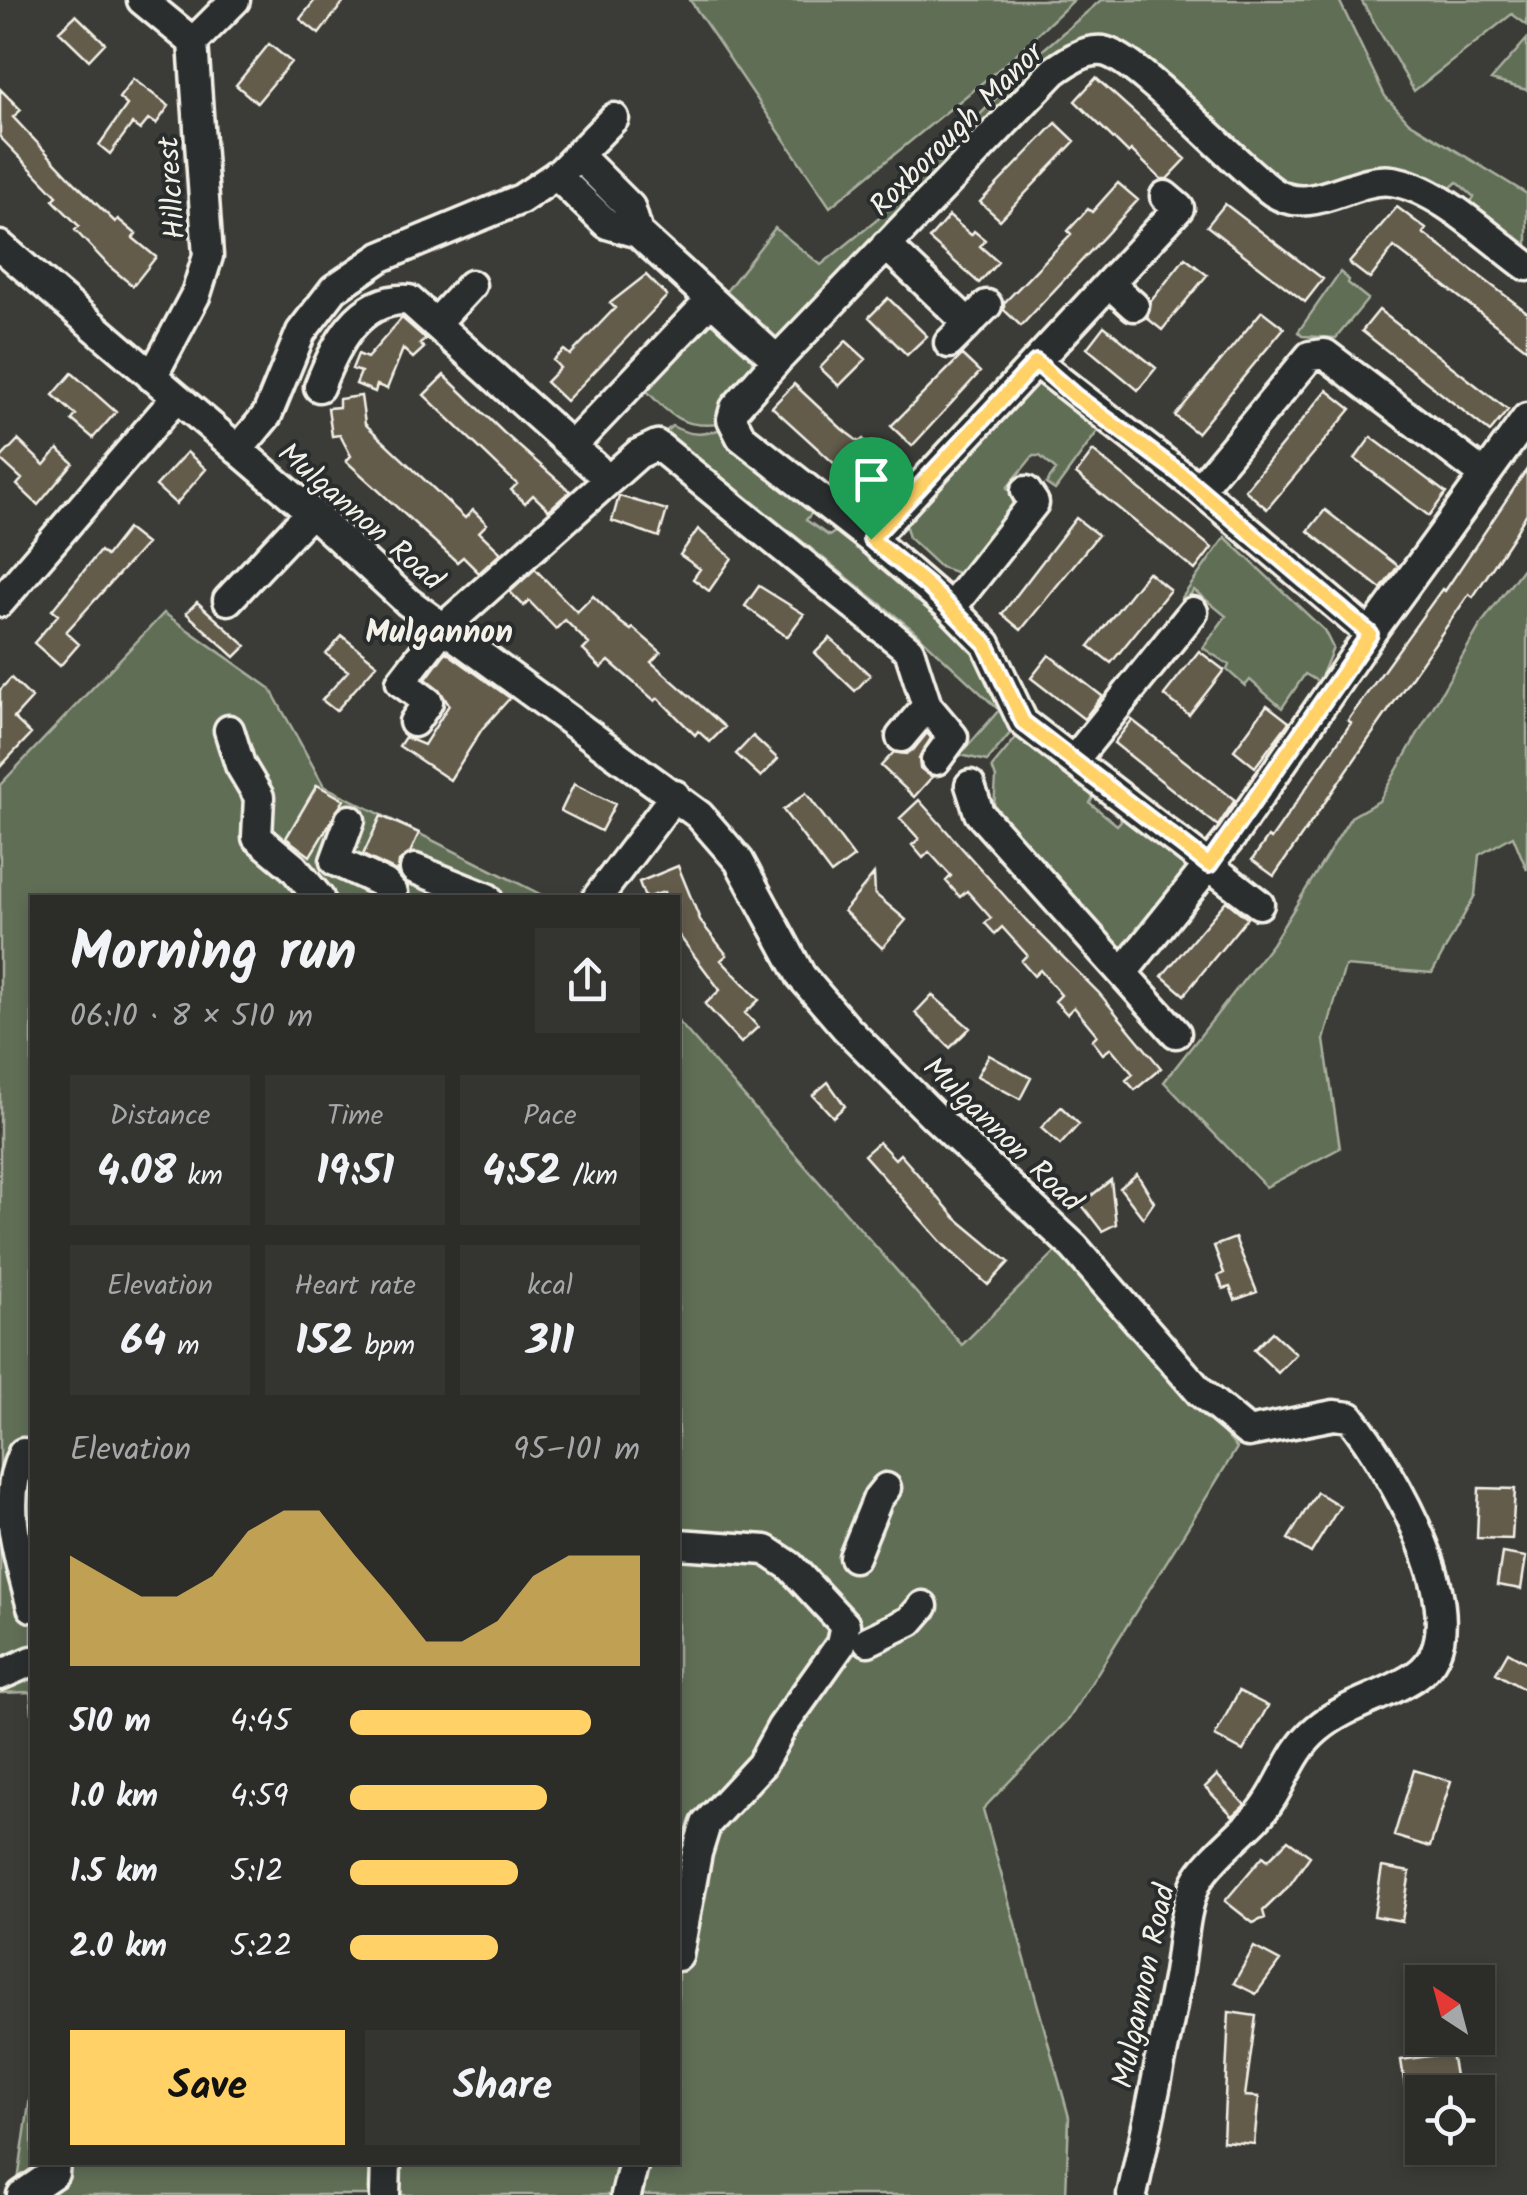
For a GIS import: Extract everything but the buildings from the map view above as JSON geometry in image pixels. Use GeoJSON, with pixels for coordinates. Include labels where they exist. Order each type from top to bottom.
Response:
{"type":"FeatureCollection","features":[{"type":"Feature","properties":{"kind":"street"},"geometry":{"type":"LineString","coordinates":[[142,0],[193,42],[235,0]]}},
{"type":"Feature","properties":{"kind":"street","name":"Hillcrest"},"geometry":{"type":"LineString","coordinates":[[152,377],[196,294],[208,256],[193,42]]}},
{"type":"Feature","properties":{"kind":"street","name":"Roxborough Manor"},"geometry":{"type":"LineString","coordinates":[[1258,904],[1116,801],[1074,760],[1023,722],[986,644],[871,539],[734,429],[735,408],[886,244],[1054,71],[1074,57],[1098,50],[1122,57],[1212,140],[1281,196],[1307,200],[1388,180],[1418,187],[1527,266]]}},
{"type":"Feature","properties":{"kind":"street"},"geometry":{"type":"LineString","coordinates":[[238,450],[267,415],[301,332],[334,289],[381,257],[498,210],[556,175],[614,118]]}},
{"type":"Feature","properties":{"kind":"street"},"geometry":{"type":"LineString","coordinates":[[579,156],[630,207],[638,233]]}},
{"type":"Feature","properties":{"kind":"street"},"geometry":{"type":"LineString","coordinates":[[556,175],[607,224],[638,233],[777,360]]}},
{"type":"Feature","properties":{"kind":"street"},"geometry":{"type":"LineString","coordinates":[[871,539],[1179,208],[1165,196]]}},
{"type":"Feature","properties":{"kind":"street","name":"Roxborough Manor"},"geometry":{"type":"LineString","coordinates":[[886,244],[968,324]]}},
{"type":"Feature","properties":{"kind":"street","name":"Mulgannon Road"},"geometry":{"type":"LineString","coordinates":[[0,246],[311,512],[408,602],[675,795],[712,828],[738,861],[792,962],[824,1002],[934,1116],[1074,1246],[1200,1392],[1248,1432],[1334,1415],[1350,1417],[1376,1450],[1432,1564],[1440,1606],[1435,1654],[1418,1674],[1339,1712],[1314,1731],[1290,1758],[1262,1811],[1197,1880],[1184,1927],[1132,2195]]}},
{"type":"Feature","properties":{"kind":"street"},"geometry":{"type":"LineString","coordinates":[[1109,283],[1134,306]]}},
{"type":"Feature","properties":{"kind":"street"},"geometry":{"type":"LineString","coordinates":[[437,322],[472,285]]}},
{"type":"Feature","properties":{"kind":"street"},"geometry":{"type":"LineString","coordinates":[[319,387],[346,332],[374,306],[391,299],[409,300],[596,468]]}},
{"type":"Feature","properties":{"kind":"street"},"geometry":{"type":"LineString","coordinates":[[572,446],[710,302]]}},
{"type":"Feature","properties":{"kind":"street"},"geometry":{"type":"LineString","coordinates":[[1199,490],[1310,356],[1325,354],[1483,474]]}},
{"type":"Feature","properties":{"kind":"street"},"geometry":{"type":"LineString","coordinates":[[1036,362],[1075,396],[1156,450],[1370,634]]}},
{"type":"Feature","properties":{"kind":"street"},"geometry":{"type":"LineString","coordinates":[[0,602],[176,398]]}},
{"type":"Feature","properties":{"kind":"street"},"geometry":{"type":"LineString","coordinates":[[1124,971],[1209,865],[1312,704],[1370,634],[1527,418]]}},
{"type":"Feature","properties":{"kind":"street"},"geometry":{"type":"LineString","coordinates":[[414,722],[428,702],[401,682],[442,628],[638,454],[657,445],[909,650],[926,706],[954,737],[936,760]]}},
{"type":"Feature","properties":{"kind":"street"},"geometry":{"type":"LineString","coordinates":[[951,608],[1034,503],[1026,491]]}},
{"type":"Feature","properties":{"kind":"street"},"geometry":{"type":"LineString","coordinates":[[228,600],[311,512]]}},
{"type":"Feature","properties":{"kind":"street"},"geometry":{"type":"LineString","coordinates":[[1074,760],[1194,623]]}},
{"type":"Feature","properties":{"kind":"street"},"geometry":{"type":"LineString","coordinates":[[901,737],[926,706]]}},
{"type":"Feature","properties":{"kind":"street"},"geometry":{"type":"LineString","coordinates":[[228,730],[240,764],[259,797],[257,837],[293,866],[317,895]]}},
{"type":"Feature","properties":{"kind":"street"},"geometry":{"type":"LineString","coordinates":[[970,785],[979,813],[1176,1033]]}},
{"type":"Feature","properties":{"kind":"street"},"geometry":{"type":"LineString","coordinates":[[599,895],[675,795]]}},
{"type":"Feature","properties":{"kind":"street"},"geometry":{"type":"LineString","coordinates":[[350,820],[336,861],[385,884],[393,893]]}},
{"type":"Feature","properties":{"kind":"street"},"geometry":{"type":"LineString","coordinates":[[415,870],[479,895]]}},
{"type":"Feature","properties":{"kind":"street"},"geometry":{"type":"LineString","coordinates":[[22,1453],[9,1472],[5,1498],[26,1603]]}},
{"type":"Feature","properties":{"kind":"street"},"geometry":{"type":"LineString","coordinates":[[854,1556],[886,1488]]}},
{"type":"Feature","properties":{"kind":"street"},"geometry":{"type":"LineString","coordinates":[[680,1544],[766,1550],[790,1566],[864,1640]]}},
{"type":"Feature","properties":{"kind":"street"},"geometry":{"type":"LineString","coordinates":[[680,1945],[706,1824],[761,1766],[782,1727],[841,1644],[864,1640],[910,1621],[922,1606]]}},
{"type":"Feature","properties":{"kind":"street"},"geometry":{"type":"LineString","coordinates":[[0,1675],[30,1662]]}},
{"type":"Feature","properties":{"kind":"street"},"geometry":{"type":"LineString","coordinates":[[22,2195],[54,2173],[55,2165]]}},
{"type":"Feature","properties":{"kind":"street"},"geometry":{"type":"LineString","coordinates":[[385,2195],[386,2165]]}},
{"type":"Feature","properties":{"kind":"street"},"geometry":{"type":"LineString","coordinates":[[626,2195],[633,2165]]}},
{"type":"Feature","properties":{"kind":"green space"},"geometry":{"type":"Polygon","coordinates":[[[690,0],[1074,0],[1010,60],[830,207],[690,0]]]}},
{"type":"Feature","properties":{"kind":"green space"},"geometry":{"type":"Polygon","coordinates":[[[1101,0],[1339,0],[1385,96],[1409,122],[1527,194],[1527,256],[1466,209],[1474,197],[1457,182],[1446,192],[1279,185],[1164,85],[1077,48],[778,341],[762,340],[721,298],[775,228],[821,265],[878,219],[1044,49],[1101,0]]]}},
{"type":"Feature","properties":{"kind":"green space"},"geometry":{"type":"Polygon","coordinates":[[[1361,0],[1527,0],[1527,25],[1512,14],[1414,91],[1361,0]]]}},
{"type":"Feature","properties":{"kind":"green space"},"geometry":{"type":"Polygon","coordinates":[[[1527,39],[1527,90],[1491,80],[1527,39]]]}},
{"type":"Feature","properties":{"kind":"green space"},"geometry":{"type":"Polygon","coordinates":[[[1340,272],[1368,299],[1336,338],[1302,336],[1298,332],[1340,272]]]}},
{"type":"Feature","properties":{"kind":"green space"},"geometry":{"type":"Polygon","coordinates":[[[709,318],[719,322],[752,358],[752,371],[720,424],[694,424],[675,416],[640,384],[709,318]]]}},
{"type":"Feature","properties":{"kind":"green space"},"geometry":{"type":"Polygon","coordinates":[[[1032,383],[1043,386],[1100,428],[1055,490],[1046,484],[1056,470],[1040,456],[1033,456],[1007,488],[1019,501],[967,576],[940,567],[909,538],[904,519],[1032,383]]]}},
{"type":"Feature","properties":{"kind":"green space"},"geometry":{"type":"Polygon","coordinates":[[[672,426],[698,434],[723,428],[816,508],[806,520],[829,536],[842,527],[976,648],[1016,726],[987,761],[960,755],[999,710],[912,629],[665,432],[672,426]]]}},
{"type":"Feature","properties":{"kind":"green space"},"geometry":{"type":"Polygon","coordinates":[[[1225,537],[1324,630],[1333,648],[1319,682],[1305,674],[1282,708],[1250,680],[1245,686],[1227,670],[1229,665],[1203,648],[1226,616],[1194,590],[1184,602],[1181,599],[1225,537]]]}},
{"type":"Feature","properties":{"kind":"green space"},"geometry":{"type":"Polygon","coordinates":[[[1527,563],[1527,870],[1513,836],[1479,855],[1475,895],[1432,973],[1345,966],[1324,1040],[1340,1148],[1266,1187],[1164,1082],[1272,944],[1351,817],[1379,801],[1481,624],[1527,563]]]}},
{"type":"Feature","properties":{"kind":"green space"},"geometry":{"type":"Polygon","coordinates":[[[164,613],[270,688],[324,786],[542,895],[30,895],[30,1692],[0,1693],[0,785],[164,613]]]}},
{"type":"Feature","properties":{"kind":"green space"},"geometry":{"type":"Polygon","coordinates":[[[1020,733],[1096,792],[1090,803],[1117,825],[1126,815],[1188,863],[1190,870],[1128,950],[1120,951],[1017,843],[1020,838],[994,808],[996,778],[992,767],[1020,733]]]}},
{"type":"Feature","properties":{"kind":"green space"},"geometry":{"type":"Polygon","coordinates":[[[680,1023],[962,1345],[1059,1248],[1237,1448],[1069,1719],[983,1809],[1069,2117],[1066,2195],[16,2195],[30,2097],[30,2165],[680,2165],[680,1023]]]}},
{"type":"Feature","properties":{"kind":"district","name":"Mulgannon"},"geometry":{"type":"Point","coordinates":[439,631]}},
{"type":"Feature","properties":{"kind":"route"},"geometry":{"type":"LineString","coordinates":[[1036,362],[1075,396],[1181,474],[1370,634],[1209,865],[1023,722],[986,644],[928,586],[871,539],[1036,362]]}}]}
